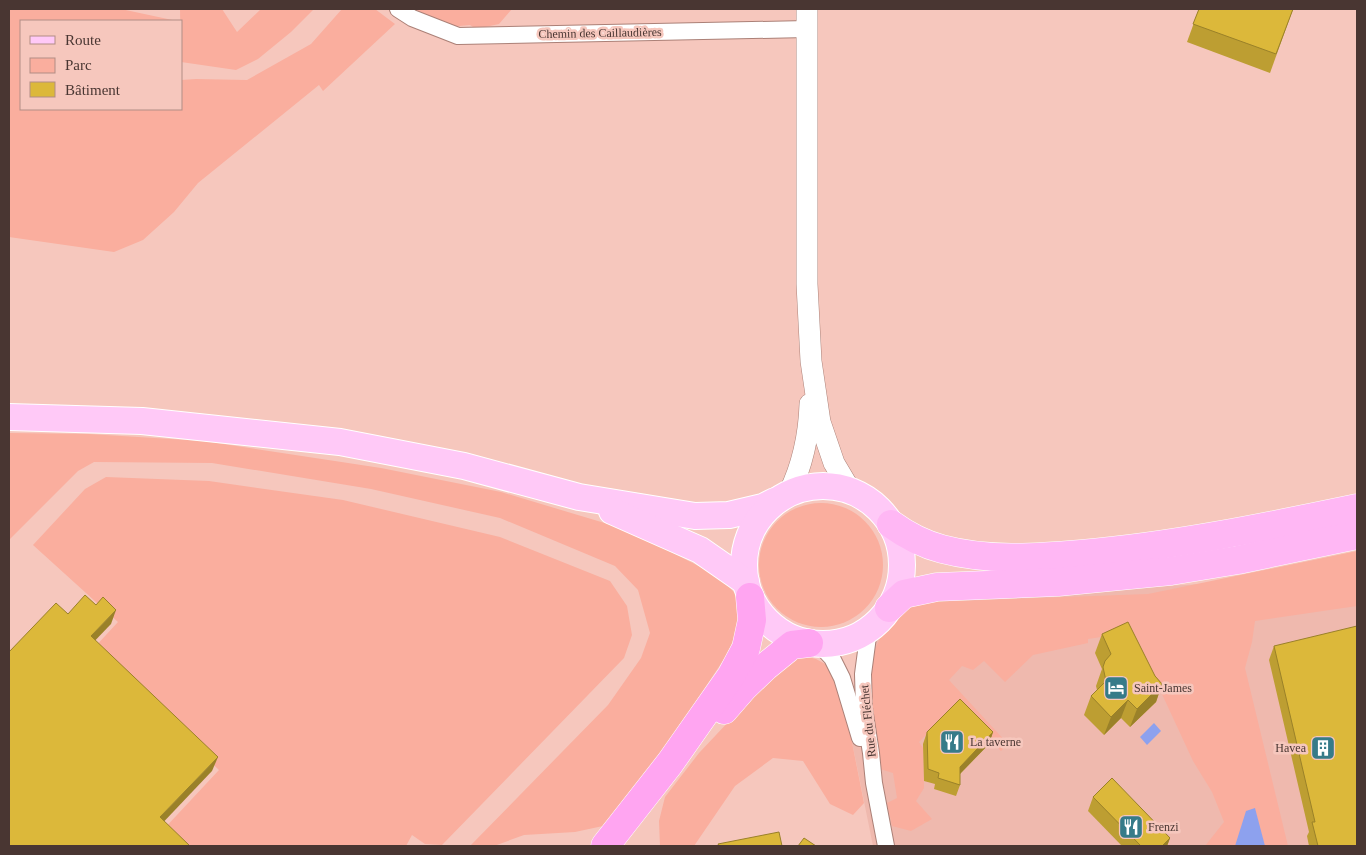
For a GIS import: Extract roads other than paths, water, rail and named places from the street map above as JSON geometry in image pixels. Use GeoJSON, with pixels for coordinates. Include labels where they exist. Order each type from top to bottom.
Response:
{"type":"FeatureCollection","features":[{"type":"Feature","properties":{"kind":"highway"},"geometry":{"type":"LineString","coordinates":[[891,524],[903,533],[924,543],[959,553],[983,556],[1040,556],[1151,547],[1245,532],[1357,508]]}},
{"type":"Feature","properties":{"kind":"highway"},"geometry":{"type":"LineString","coordinates":[[889,608],[904,594],[937,587],[1058,582],[1171,570],[1238,560],[1357,535]]}},
{"type":"Feature","properties":{"kind":"highway"},"geometry":{"type":"LineString","coordinates":[[605,846],[670,763],[730,676],[746,648],[752,620],[748,589]]}},
{"type":"Feature","properties":{"kind":"highway"},"geometry":{"type":"LineString","coordinates":[[629,846],[665,787],[700,738],[744,687],[765,666],[792,645],[814,643]]}},
{"type":"Feature","properties":{"kind":"main road"},"geometry":{"type":"LineString","coordinates":[[9,417],[142,420],[340,442],[464,466],[580,497],[695,516],[729,515],[762,506],[782,497],[809,486],[830,485],[850,490],[866,498],[880,510],[891,524],[899,544],[902,566],[898,588],[889,608],[869,629],[858,636],[839,642],[814,643],[791,637],[774,627],[760,613],[748,589],[744,559],[749,537],[760,517],[782,497]]}},
{"type":"Feature","properties":{"kind":"main road"},"geometry":{"type":"LineString","coordinates":[[580,497],[700,550],[748,589]]}},
{"type":"Feature","properties":{"kind":"street","name":"Chemin des Caillaudières"},"geometry":{"type":"LineString","coordinates":[[398,9],[412,18],[458,36],[807,19]]}},
{"type":"Feature","properties":{"kind":"street"},"geometry":{"type":"LineString","coordinates":[[782,497],[802,461],[809,422],[811,361],[807,284],[807,19]]}},
{"type":"Feature","properties":{"kind":"street"},"geometry":{"type":"LineString","coordinates":[[811,361],[820,422],[834,463],[850,490]]}},
{"type":"Feature","properties":{"kind":"street","name":"Rue du Fléchet"},"geometry":{"type":"LineString","coordinates":[[869,629],[863,674],[864,708],[874,783],[886,846]]}},
{"type":"Feature","properties":{"kind":"street","name":"Rue du Fléchet"},"geometry":{"type":"LineString","coordinates":[[814,643],[832,658],[842,678],[874,783]]}},
{"type":"Feature","properties":{"kind":"water"},"geometry":{"type":"Polygon","coordinates":[[[1154,723],[1161,731],[1147,745],[1140,737],[1154,723]]]}},
{"type":"Feature","properties":{"kind":"water"},"geometry":{"type":"Polygon","coordinates":[[[1255,808],[1265,846],[1235,846],[1246,811],[1255,808]]]}},
{"type":"Feature","properties":{"kind":"place","name":"Saint-James"},"geometry":{"type":"Point","coordinates":[1116,688]}},
{"type":"Feature","properties":{"kind":"place","name":"La taverne"},"geometry":{"type":"Point","coordinates":[952,742]}},
{"type":"Feature","properties":{"kind":"place","name":"Havea"},"geometry":{"type":"Point","coordinates":[1323,748]}},
{"type":"Feature","properties":{"kind":"place","name":"Frenzi"},"geometry":{"type":"Point","coordinates":[1131,827]}}]}
